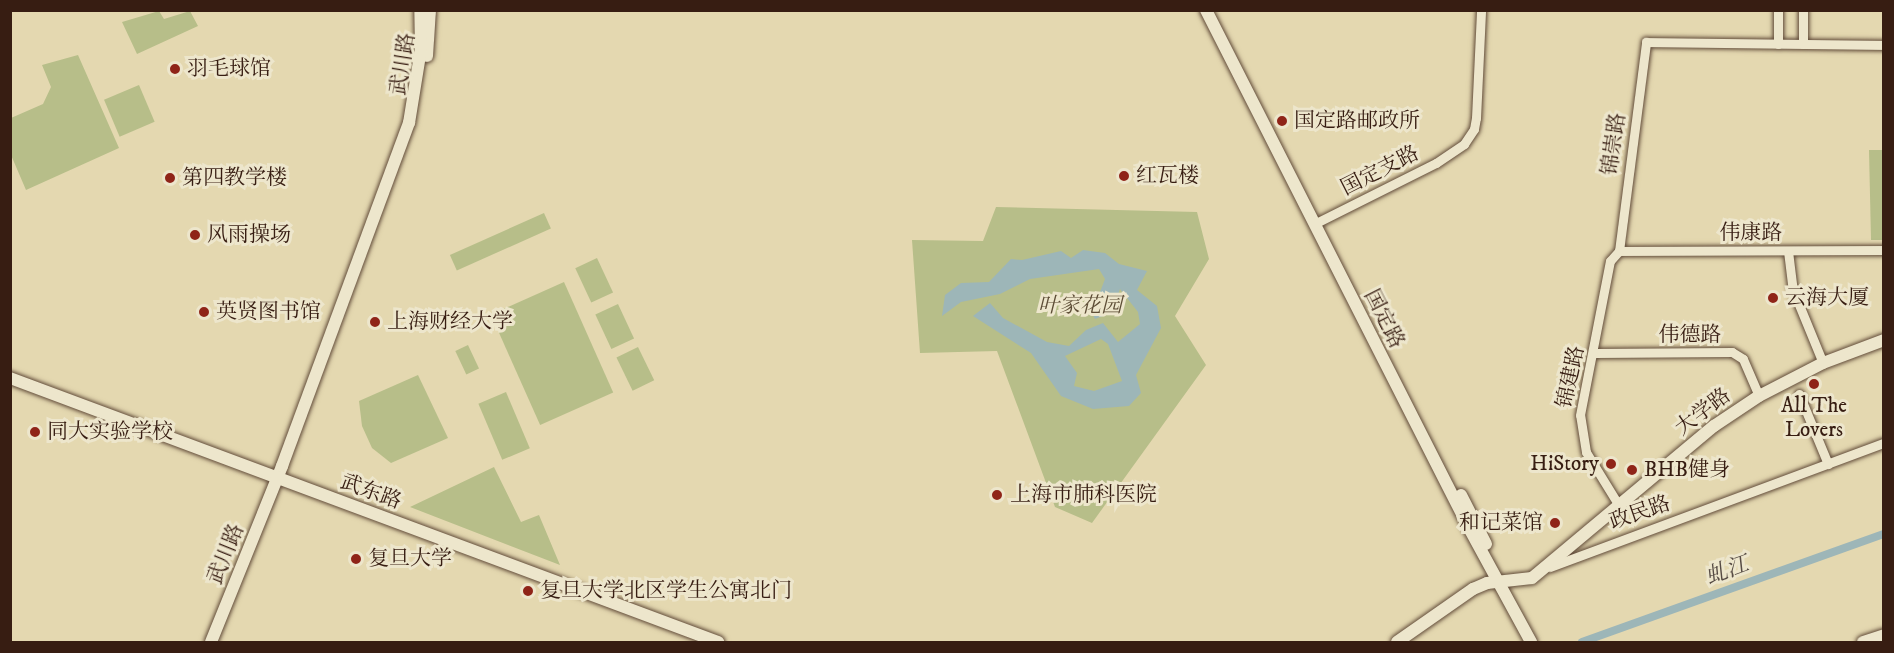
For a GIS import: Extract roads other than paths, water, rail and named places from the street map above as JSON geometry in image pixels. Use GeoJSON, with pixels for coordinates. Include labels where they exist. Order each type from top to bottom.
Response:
{"type":"FeatureCollection","features":[{"type":"Feature","properties":{"kind":"street"},"geometry":{"type":"LineString","coordinates":[[409,123],[421,49],[420,10]]}},
{"type":"Feature","properties":{"kind":"street","name":"武川路"},"geometry":{"type":"LineString","coordinates":[[211,642],[277,479],[409,123],[420,99],[430,10]]}},
{"type":"Feature","properties":{"kind":"street","name":"国定路"},"geometry":{"type":"LineString","coordinates":[[1206,10],[1319,221]]}},
{"type":"Feature","properties":{"kind":"street","name":"国定路"},"geometry":{"type":"LineString","coordinates":[[1215,10],[1531,642]]}},
{"type":"Feature","properties":{"kind":"street","name":"国定支路"},"geometry":{"type":"LineString","coordinates":[[1319,221],[1436,163],[1464,144],[1474,129],[1476,118],[1481,10]]}},
{"type":"Feature","properties":{"kind":"street"},"geometry":{"type":"LineString","coordinates":[[1778,10],[1778,44],[1884,45]]}},
{"type":"Feature","properties":{"kind":"street"},"geometry":{"type":"LineString","coordinates":[[1803,10],[1803,44]]}},
{"type":"Feature","properties":{"kind":"street","name":"锦崇路"},"geometry":{"type":"LineString","coordinates":[[1619,251],[1646,42],[1778,44]]}},
{"type":"Feature","properties":{"kind":"street","name":"伟康路"},"geometry":{"type":"LineString","coordinates":[[1619,251],[1884,250]]}},
{"type":"Feature","properties":{"kind":"street","name":"锦建路"},"geometry":{"type":"LineString","coordinates":[[1618,504],[1582,438],[1581,415],[1595,353],[1610,261],[1619,251]]}},
{"type":"Feature","properties":{"kind":"street"},"geometry":{"type":"LineString","coordinates":[[1788,251],[1794,290],[1823,363]]}},
{"type":"Feature","properties":{"kind":"street","name":"大学路"},"geometry":{"type":"LineString","coordinates":[[1502,583],[1527,580],[1545,569],[1618,504],[1714,426],[1759,396],[1823,363],[1884,340]]}},
{"type":"Feature","properties":{"kind":"street","name":"伟德路"},"geometry":{"type":"LineString","coordinates":[[1595,353],[1732,352],[1743,359],[1759,396]]}},
{"type":"Feature","properties":{"kind":"street","name":"武东路"},"geometry":{"type":"LineString","coordinates":[[10,378],[718,642]]}},
{"type":"Feature","properties":{"kind":"street"},"geometry":{"type":"LineString","coordinates":[[1799,394],[1828,464]]}},
{"type":"Feature","properties":{"kind":"street","name":"政民路"},"geometry":{"type":"LineString","coordinates":[[1545,569],[1884,443]]}},
{"type":"Feature","properties":{"kind":"street"},"geometry":{"type":"LineString","coordinates":[[1397,642],[1473,589],[1502,583]]}},
{"type":"Feature","properties":{"kind":"street","name":"国定路"},"geometry":{"type":"LineString","coordinates":[[1502,583],[1539,642]]}},
{"type":"Feature","properties":{"kind":"street"},"geometry":{"type":"LineString","coordinates":[[1863,642],[1884,635]]}},
{"type":"Feature","properties":{"kind":"water"},"geometry":{"type":"Polygon","coordinates":[[[1083,250],[1105,253],[1119,264],[1147,271],[1137,290],[1157,306],[1161,328],[1136,375],[1141,393],[1129,406],[1093,409],[1061,396],[1031,353],[973,316],[990,303],[1003,318],[1047,342],[1069,346],[1086,330],[1103,323],[1118,342],[1140,324],[1138,312],[1120,289],[1111,313],[1095,319],[1092,313],[1105,279],[1099,269],[1030,279],[1000,294],[961,302],[942,316],[945,295],[961,283],[989,282],[1011,259],[1022,260],[1061,251],[1071,258],[1083,250]],[[1101,339],[1065,356],[1077,373],[1074,386],[1094,391],[1122,381],[1108,344],[1101,339]]]}},
{"type":"Feature","properties":{"kind":"waterway","name":"虬江"},"geometry":{"type":"LineString","coordinates":[[1582,642],[1884,534]]}},
{"type":"Feature","properties":{"kind":"place","name":"羽毛球馆"},"geometry":{"type":"Point","coordinates":[175,69]}},
{"type":"Feature","properties":{"kind":"place","name":"国定路邮政所"},"geometry":{"type":"Point","coordinates":[1282,121]}},
{"type":"Feature","properties":{"kind":"place","name":"红瓦楼"},"geometry":{"type":"Point","coordinates":[1124,176]}},
{"type":"Feature","properties":{"kind":"place","name":"第四教学楼"},"geometry":{"type":"Point","coordinates":[170,178]}},
{"type":"Feature","properties":{"kind":"place","name":"风雨操场"},"geometry":{"type":"Point","coordinates":[195,235]}},
{"type":"Feature","properties":{"kind":"place","name":"云海大厦"},"geometry":{"type":"Point","coordinates":[1773,298]}},
{"type":"Feature","properties":{"kind":"place","name":"英贤图书馆"},"geometry":{"type":"Point","coordinates":[204,312]}},
{"type":"Feature","properties":{"kind":"place","name":"上海财经大学"},"geometry":{"type":"Point","coordinates":[375,322]}},
{"type":"Feature","properties":{"kind":"place","name":"All The Lovers"},"geometry":{"type":"Point","coordinates":[1814,384]}},
{"type":"Feature","properties":{"kind":"place","name":"同大实验学校"},"geometry":{"type":"Point","coordinates":[35,432]}},
{"type":"Feature","properties":{"kind":"place","name":"HiStory"},"geometry":{"type":"Point","coordinates":[1611,464]}},
{"type":"Feature","properties":{"kind":"place","name":"BHB健身"},"geometry":{"type":"Point","coordinates":[1632,470]}},
{"type":"Feature","properties":{"kind":"place","name":"上海市肺科医院"},"geometry":{"type":"Point","coordinates":[997,495]}},
{"type":"Feature","properties":{"kind":"place","name":"和记菜馆"},"geometry":{"type":"Point","coordinates":[1555,523]}},
{"type":"Feature","properties":{"kind":"place","name":"复旦大学"},"geometry":{"type":"Point","coordinates":[356,559]}},
{"type":"Feature","properties":{"kind":"place","name":"复旦大学北区学生公寓北门"},"geometry":{"type":"Point","coordinates":[528,591]}},
{"type":"Feature","properties":{"kind":"park label","name":"叶家花园"},"geometry":{"type":"Point","coordinates":[1080,306]}}]}
